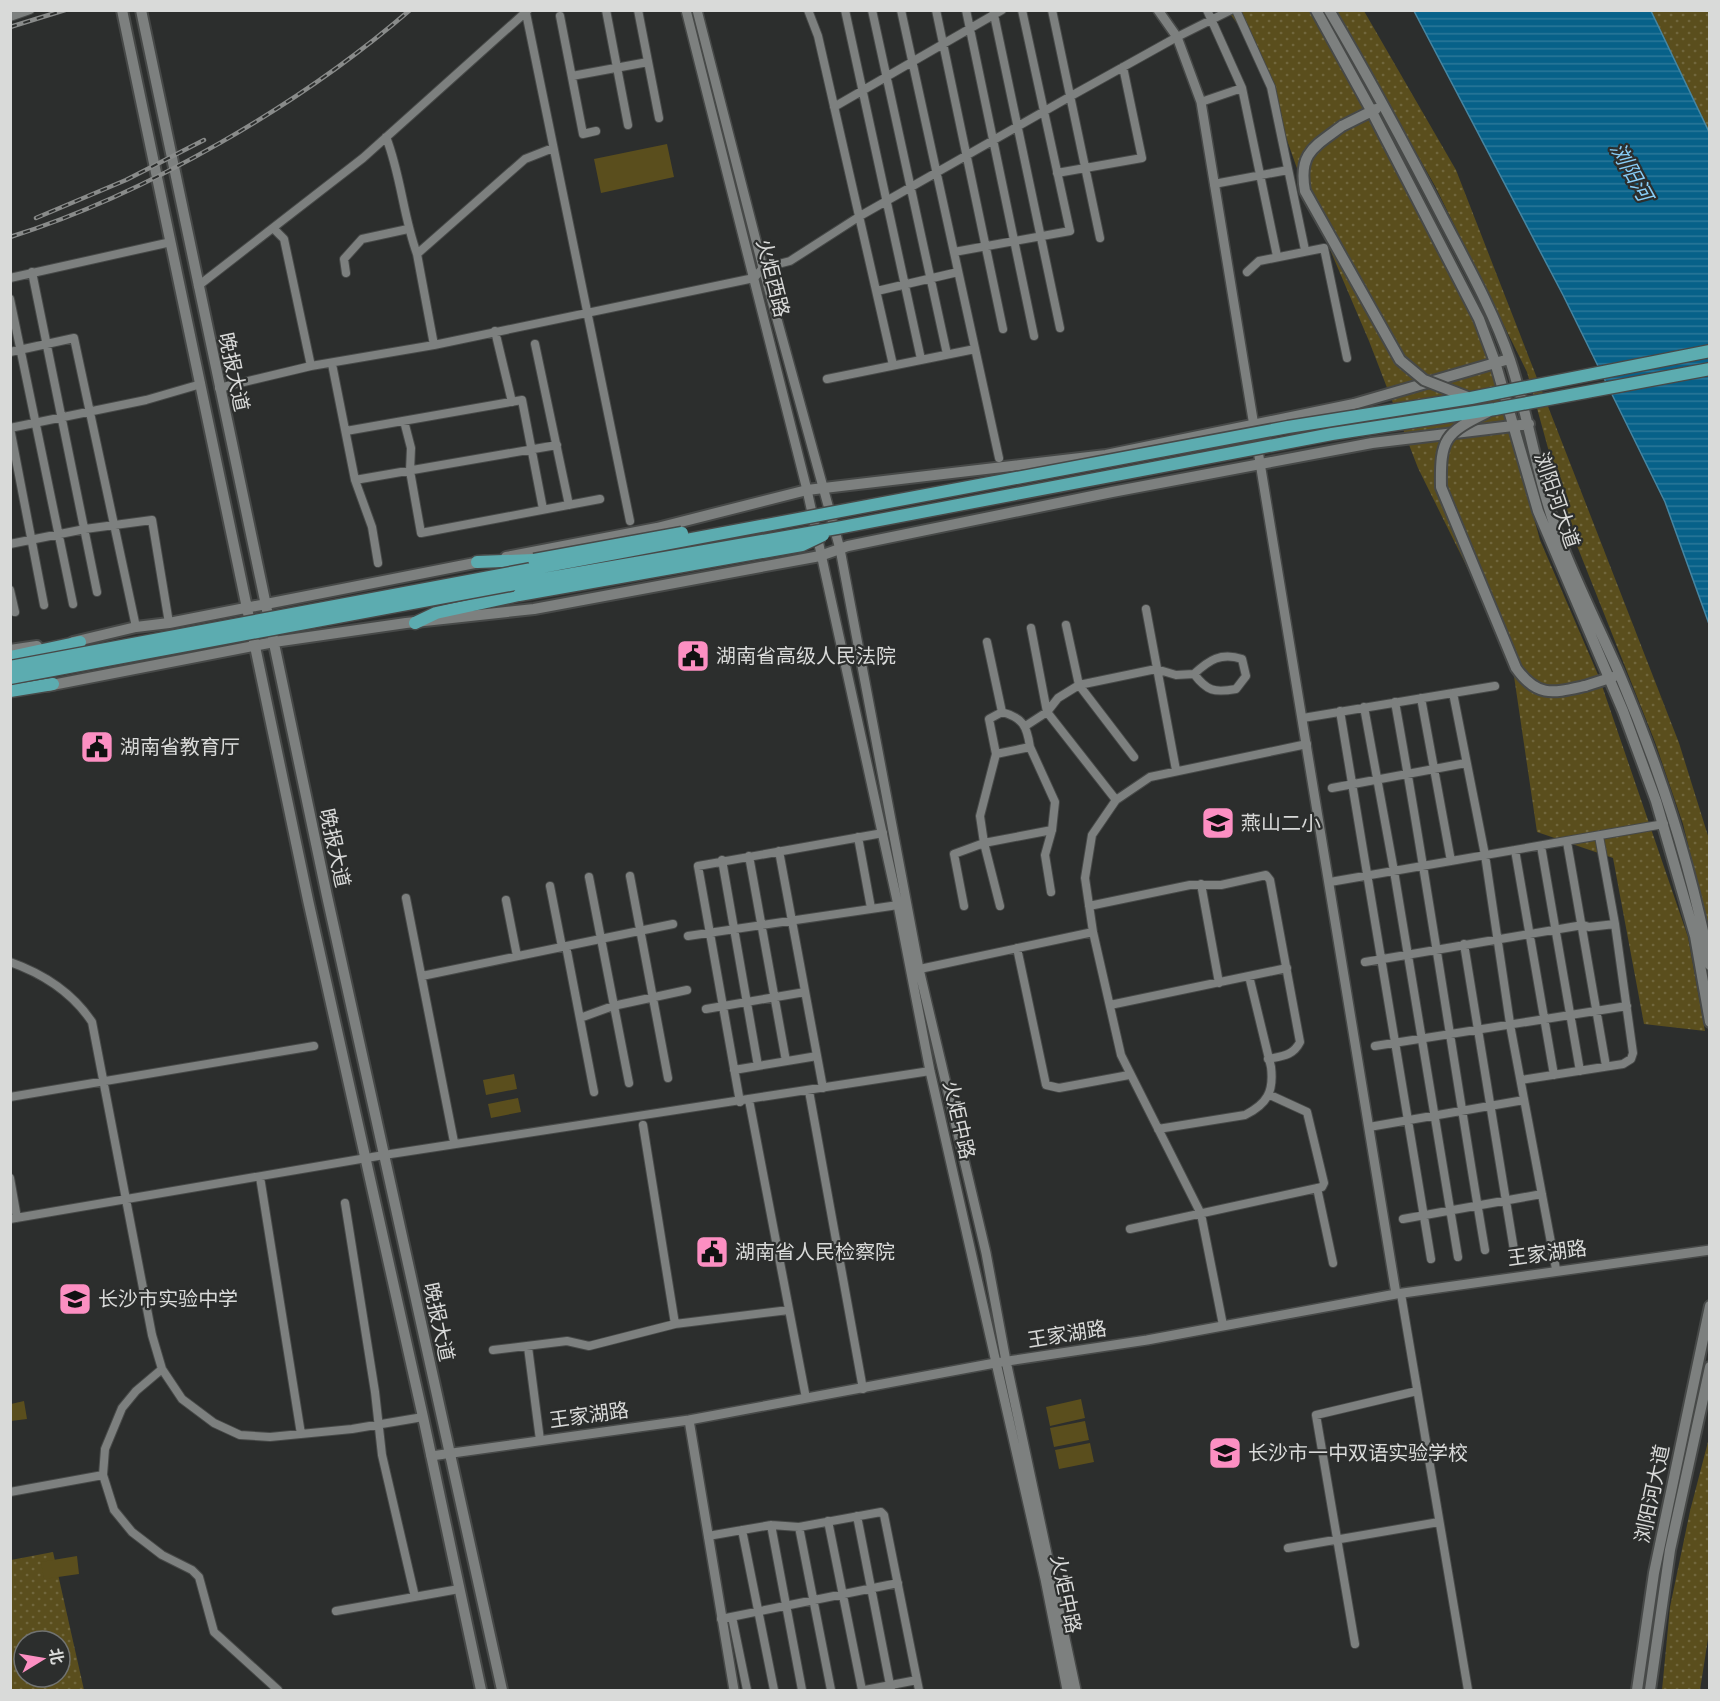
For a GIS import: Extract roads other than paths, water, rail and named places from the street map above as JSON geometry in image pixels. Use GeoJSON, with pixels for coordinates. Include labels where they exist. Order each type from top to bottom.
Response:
{"type":"FeatureCollection","features":[{"type":"Feature","properties":{"kind":"highway"},"geometry":{"type":"LineString","coordinates":[[10,667],[1288,427],[1471,399],[1710,351]]}},
{"type":"Feature","properties":{"kind":"highway"},"geometry":{"type":"LineString","coordinates":[[10,678],[515,584],[837,528],[1332,434],[1495,409],[1710,369]]}},
{"type":"Feature","properties":{"kind":"highway"},"geometry":{"type":"LineString","coordinates":[[477,562],[534,560],[783,514],[829,513]]}},
{"type":"Feature","properties":{"kind":"highway"},"geometry":{"type":"LineString","coordinates":[[415,623],[436,613],[519,595],[802,545],[837,528]]}},
{"type":"Feature","properties":{"kind":"highway"},"geometry":{"type":"LineString","coordinates":[[10,657],[80,642]]}},
{"type":"Feature","properties":{"kind":"highway"},"geometry":{"type":"LineString","coordinates":[[10,693],[53,684]]}},
{"type":"Feature","properties":{"kind":"main road","name":"晚报大道"},"geometry":{"type":"LineString","coordinates":[[122,10],[255,645],[481,1690]]}},
{"type":"Feature","properties":{"kind":"main road","name":"晚报大道"},"geometry":{"type":"LineString","coordinates":[[141,10],[265,604],[502,1690]]}},
{"type":"Feature","properties":{"kind":"main road","name":"浏阳河大道"},"geometry":{"type":"LineString","coordinates":[[1316,10],[1372,112],[1479,319],[1495,362],[1538,511],[1614,676],[1666,797],[1688,869],[1710,965]]}},
{"type":"Feature","properties":{"kind":"main road","name":"浏阳河大道"},"geometry":{"type":"LineString","coordinates":[[1329,10],[1384,103],[1474,279],[1509,359],[1529,424],[1547,506],[1614,676],[1664,824],[1695,936],[1710,1022]]}},
{"type":"Feature","properties":{"kind":"main road"},"geometry":{"type":"LineString","coordinates":[[1384,103],[1372,112],[1342,126],[1311,149],[1301,172],[1305,191],[1400,360],[1424,380],[1471,399]]}},
{"type":"Feature","properties":{"kind":"main road"},"geometry":{"type":"LineString","coordinates":[[10,650],[80,642],[136,627],[249,608],[657,528],[807,490],[1106,455],[1354,404],[1509,359]]}},
{"type":"Feature","properties":{"kind":"main road"},"geometry":{"type":"LineString","coordinates":[[1495,409],[1454,429],[1440,457],[1441,486],[1516,668],[1524,679],[1545,692],[1560,692],[1614,676]]}},
{"type":"Feature","properties":{"kind":"main road"},"geometry":{"type":"LineString","coordinates":[[53,684],[274,642],[534,609],[820,556],[840,549],[1262,463],[1372,443],[1529,424]]}},
{"type":"Feature","properties":{"kind":"main road","name":"浏阳河大道"},"geometry":{"type":"LineString","coordinates":[[1637,1690],[1654,1573],[1710,1306]]}},
{"type":"Feature","properties":{"kind":"main road","name":"浏阳河大道"},"geometry":{"type":"LineString","coordinates":[[1650,1690],[1670,1550],[1710,1367]]}},
{"type":"Feature","properties":{"kind":"street"},"geometry":{"type":"LineString","coordinates":[[10,17],[30,10]]}},
{"type":"Feature","properties":{"kind":"street"},"geometry":{"type":"LineString","coordinates":[[606,10],[628,125]]}},
{"type":"Feature","properties":{"kind":"street"},"geometry":{"type":"LineString","coordinates":[[638,10],[659,118]]}},
{"type":"Feature","properties":{"kind":"street","name":"火炬西路"},"geometry":{"type":"LineString","coordinates":[[686,10],[807,490],[820,556]]}},
{"type":"Feature","properties":{"kind":"street","name":"火炬西路"},"geometry":{"type":"LineString","coordinates":[[697,10],[763,268],[840,549],[915,970]]}},
{"type":"Feature","properties":{"kind":"street"},"geometry":{"type":"LineString","coordinates":[[808,10],[818,36],[893,365]]}},
{"type":"Feature","properties":{"kind":"street"},"geometry":{"type":"LineString","coordinates":[[845,10],[861,92],[921,359]]}},
{"type":"Feature","properties":{"kind":"street"},"geometry":{"type":"LineString","coordinates":[[872,10],[947,354]]}},
{"type":"Feature","properties":{"kind":"street"},"geometry":{"type":"LineString","coordinates":[[901,10],[999,458]]}},
{"type":"Feature","properties":{"kind":"street"},"geometry":{"type":"LineString","coordinates":[[936,10],[1003,329]]}},
{"type":"Feature","properties":{"kind":"street"},"geometry":{"type":"LineString","coordinates":[[966,10],[1034,336]]}},
{"type":"Feature","properties":{"kind":"street"},"geometry":{"type":"LineString","coordinates":[[834,107],[887,78],[993,13],[1002,10]]}},
{"type":"Feature","properties":{"kind":"street"},"geometry":{"type":"LineString","coordinates":[[954,252],[1070,231],[1022,10]]}},
{"type":"Feature","properties":{"kind":"street"},"geometry":{"type":"LineString","coordinates":[[1052,10],[1100,238]]}},
{"type":"Feature","properties":{"kind":"street"},"geometry":{"type":"LineString","coordinates":[[1158,10],[1177,37],[1201,102],[1262,463],[1369,1127],[1468,1690]]}},
{"type":"Feature","properties":{"kind":"street"},"geometry":{"type":"LineString","coordinates":[[1207,10],[1242,88],[1277,256]]}},
{"type":"Feature","properties":{"kind":"street"},"geometry":{"type":"LineString","coordinates":[[219,388],[311,366],[434,345],[754,278],[763,268],[790,261],[860,216],[936,172],[1177,37],[1231,10]]}},
{"type":"Feature","properties":{"kind":"street"},"geometry":{"type":"LineString","coordinates":[[1236,10],[1271,87],[1305,250]]}},
{"type":"Feature","properties":{"kind":"street"},"geometry":{"type":"LineString","coordinates":[[198,286],[386,137],[527,12]]}},
{"type":"Feature","properties":{"kind":"street"},"geometry":{"type":"LineString","coordinates":[[527,12],[586,313],[630,521]]}},
{"type":"Feature","properties":{"kind":"street"},"geometry":{"type":"LineString","coordinates":[[993,13],[1060,328]]}},
{"type":"Feature","properties":{"kind":"street"},"geometry":{"type":"LineString","coordinates":[[560,16],[583,134],[596,131]]}},
{"type":"Feature","properties":{"kind":"street"},"geometry":{"type":"LineString","coordinates":[[572,76],[648,62]]}},
{"type":"Feature","properties":{"kind":"street"},"geometry":{"type":"LineString","coordinates":[[1058,173],[1142,158],[1123,67]]}},
{"type":"Feature","properties":{"kind":"street"},"geometry":{"type":"LineString","coordinates":[[1201,102],[1242,88]]}},
{"type":"Feature","properties":{"kind":"street"},"geometry":{"type":"LineString","coordinates":[[386,137],[392,151],[408,230],[417,254],[434,345]]}},
{"type":"Feature","properties":{"kind":"street"},"geometry":{"type":"LineString","coordinates":[[417,254],[525,159],[553,148]]}},
{"type":"Feature","properties":{"kind":"street"},"geometry":{"type":"LineString","coordinates":[[1214,184],[1288,170]]}},
{"type":"Feature","properties":{"kind":"street"},"geometry":{"type":"LineString","coordinates":[[273,228],[284,239],[311,366]]}},
{"type":"Feature","properties":{"kind":"street"},"geometry":{"type":"LineString","coordinates":[[346,273],[344,259],[362,239],[408,230]]}},
{"type":"Feature","properties":{"kind":"street"},"geometry":{"type":"LineString","coordinates":[[10,278],[171,242]]}},
{"type":"Feature","properties":{"kind":"street"},"geometry":{"type":"LineString","coordinates":[[1247,272],[1259,261],[1324,248],[1347,358]]}},
{"type":"Feature","properties":{"kind":"street"},"geometry":{"type":"LineString","coordinates":[[32,272],[97,592]]}},
{"type":"Feature","properties":{"kind":"street"},"geometry":{"type":"LineString","coordinates":[[877,291],[958,272]]}},
{"type":"Feature","properties":{"kind":"street"},"geometry":{"type":"LineString","coordinates":[[10,300],[73,604]]}},
{"type":"Feature","properties":{"kind":"street"},"geometry":{"type":"LineString","coordinates":[[495,332],[512,402]]}},
{"type":"Feature","properties":{"kind":"street"},"geometry":{"type":"LineString","coordinates":[[10,352],[74,338],[136,627]]}},
{"type":"Feature","properties":{"kind":"street"},"geometry":{"type":"LineString","coordinates":[[535,344],[569,505]]}},
{"type":"Feature","properties":{"kind":"street"},"geometry":{"type":"LineString","coordinates":[[827,379],[975,349]]}},
{"type":"Feature","properties":{"kind":"street"},"geometry":{"type":"LineString","coordinates":[[332,364],[355,480],[372,527],[378,563]]}},
{"type":"Feature","properties":{"kind":"street"},"geometry":{"type":"LineString","coordinates":[[44,605],[10,428],[146,400],[201,384]]}},
{"type":"Feature","properties":{"kind":"street"},"geometry":{"type":"LineString","coordinates":[[346,431],[522,400],[543,510]]}},
{"type":"Feature","properties":{"kind":"street"},"geometry":{"type":"LineString","coordinates":[[404,421],[411,448],[410,471],[421,533],[600,499]]}},
{"type":"Feature","properties":{"kind":"street"},"geometry":{"type":"LineString","coordinates":[[355,480],[556,446]]}},
{"type":"Feature","properties":{"kind":"street"},"geometry":{"type":"LineString","coordinates":[[10,544],[85,529],[152,520],[169,623]]}},
{"type":"Feature","properties":{"kind":"street","name":"火炬中路"},"geometry":{"type":"LineString","coordinates":[[820,556],[898,905],[915,970],[930,1071],[1045,1579],[1066,1690]]}},
{"type":"Feature","properties":{"kind":"street"},"geometry":{"type":"LineString","coordinates":[[10,590],[15,612]]}},
{"type":"Feature","properties":{"kind":"street"},"geometry":{"type":"LineString","coordinates":[[1146,609],[1176,770]]}},
{"type":"Feature","properties":{"kind":"street"},"geometry":{"type":"LineString","coordinates":[[1066,625],[1079,685],[1134,758]]}},
{"type":"Feature","properties":{"kind":"street"},"geometry":{"type":"LineString","coordinates":[[1031,628],[1047,712],[1116,800]]}},
{"type":"Feature","properties":{"kind":"street"},"geometry":{"type":"LineString","coordinates":[[987,642],[1002,712]]}},
{"type":"Feature","properties":{"kind":"street"},"geometry":{"type":"LineString","coordinates":[[1027,725],[1047,712],[1058,698],[1079,685],[1156,669],[1176,675],[1194,674],[1209,660],[1228,655],[1242,659],[1246,676],[1236,689],[1221,692],[1204,687],[1194,674]]}},
{"type":"Feature","properties":{"kind":"street"},"geometry":{"type":"LineString","coordinates":[[1303,718],[1495,686]]}},
{"type":"Feature","properties":{"kind":"street"},"geometry":{"type":"LineString","coordinates":[[1453,693],[1500,937],[1511,1024],[1556,1269]]}},
{"type":"Feature","properties":{"kind":"street"},"geometry":{"type":"LineString","coordinates":[[1421,698],[1451,861]]}},
{"type":"Feature","properties":{"kind":"street"},"geometry":{"type":"LineString","coordinates":[[1395,702],[1424,866],[1460,1111],[1485,1250]]}},
{"type":"Feature","properties":{"kind":"street"},"geometry":{"type":"LineString","coordinates":[[1364,707],[1394,871],[1458,1257]]}},
{"type":"Feature","properties":{"kind":"street"},"geometry":{"type":"LineString","coordinates":[[1340,711],[1431,1259]]}},
{"type":"Feature","properties":{"kind":"street"},"geometry":{"type":"LineString","coordinates":[[1000,906],[984,843],[980,816],[996,753],[989,719],[1002,712],[1016,716],[1027,725],[1030,747],[1055,802],[1052,830],[1044,855],[1052,892]]}},
{"type":"Feature","properties":{"kind":"street"},"geometry":{"type":"LineString","coordinates":[[1224,1325],[1201,1214],[1129,1075],[1121,1055],[1093,932],[1085,878],[1092,835],[1116,800],[1150,777],[1307,744]]}},
{"type":"Feature","properties":{"kind":"street"},"geometry":{"type":"LineString","coordinates":[[996,753],[1030,747]]}},
{"type":"Feature","properties":{"kind":"street"},"geometry":{"type":"LineString","coordinates":[[1332,788],[1466,763]]}},
{"type":"Feature","properties":{"kind":"street"},"geometry":{"type":"LineString","coordinates":[[1330,882],[1664,824]]}},
{"type":"Feature","properties":{"kind":"street"},"geometry":{"type":"LineString","coordinates":[[964,906],[954,854],[984,843],[1052,830]]}},
{"type":"Feature","properties":{"kind":"street"},"geometry":{"type":"LineString","coordinates":[[805,1393],[744,1101],[734,1070],[698,866],[883,833]]}},
{"type":"Feature","properties":{"kind":"street"},"geometry":{"type":"LineString","coordinates":[[1521,1080],[1606,1066],[1631,1059],[1633,1053],[1615,924],[1599,836]]}},
{"type":"Feature","properties":{"kind":"street"},"geometry":{"type":"LineString","coordinates":[[858,837],[871,908]]}},
{"type":"Feature","properties":{"kind":"street"},"geometry":{"type":"LineString","coordinates":[[1567,842],[1606,1066]]}},
{"type":"Feature","properties":{"kind":"street"},"geometry":{"type":"LineString","coordinates":[[1541,846],[1580,1071]]}},
{"type":"Feature","properties":{"kind":"street"},"geometry":{"type":"LineString","coordinates":[[1515,850],[1554,1075]]}},
{"type":"Feature","properties":{"kind":"street"},"geometry":{"type":"LineString","coordinates":[[779,851],[823,1088]]}},
{"type":"Feature","properties":{"kind":"street"},"geometry":{"type":"LineString","coordinates":[[749,856],[786,1061]]}},
{"type":"Feature","properties":{"kind":"street"},"geometry":{"type":"LineString","coordinates":[[722,860],[758,1066]]}},
{"type":"Feature","properties":{"kind":"street"},"geometry":{"type":"LineString","coordinates":[[1089,906],[1201,884],[1221,885],[1266,875],[1270,880],[1300,1042],[1296,1051],[1268,1059]]}},
{"type":"Feature","properties":{"kind":"street"},"geometry":{"type":"LineString","coordinates":[[630,876],[668,1078]]}},
{"type":"Feature","properties":{"kind":"street"},"geometry":{"type":"LineString","coordinates":[[589,877],[628,1083]]}},
{"type":"Feature","properties":{"kind":"street"},"geometry":{"type":"LineString","coordinates":[[1201,884],[1219,983]]}},
{"type":"Feature","properties":{"kind":"street"},"geometry":{"type":"LineString","coordinates":[[550,886],[594,1092]]}},
{"type":"Feature","properties":{"kind":"street"},"geometry":{"type":"LineString","coordinates":[[406,898],[454,1142]]}},
{"type":"Feature","properties":{"kind":"street"},"geometry":{"type":"LineString","coordinates":[[506,900],[517,956]]}},
{"type":"Feature","properties":{"kind":"street"},"geometry":{"type":"LineString","coordinates":[[688,936],[898,905]]}},
{"type":"Feature","properties":{"kind":"street"},"geometry":{"type":"LineString","coordinates":[[422,976],[673,924]]}},
{"type":"Feature","properties":{"kind":"street"},"geometry":{"type":"LineString","coordinates":[[1365,962],[1500,937],[1583,925],[1589,927],[1615,924]]}},
{"type":"Feature","properties":{"kind":"street"},"geometry":{"type":"LineString","coordinates":[[1076,1690],[1006,1361],[986,1253],[915,970],[1093,932]]}},
{"type":"Feature","properties":{"kind":"street"},"geometry":{"type":"LineString","coordinates":[[1464,944],[1476,1029],[1514,1250]]}},
{"type":"Feature","properties":{"kind":"street"},"geometry":{"type":"LineString","coordinates":[[1017,948],[1046,1085],[1059,1088],[1129,1075]]}},
{"type":"Feature","properties":{"kind":"street"},"geometry":{"type":"LineString","coordinates":[[10,962],[38,972],[81,1006],[92,1022],[97,1037],[152,1335],[162,1369],[182,1399],[214,1423],[240,1435],[270,1437],[301,1434],[423,1417]]}},
{"type":"Feature","properties":{"kind":"street"},"geometry":{"type":"LineString","coordinates":[[1110,1005],[1287,968]]}},
{"type":"Feature","properties":{"kind":"street"},"geometry":{"type":"LineString","coordinates":[[1158,1129],[1245,1115],[1255,1110],[1270,1095],[1272,1081],[1249,976]]}},
{"type":"Feature","properties":{"kind":"street"},"geometry":{"type":"LineString","coordinates":[[580,1018],[613,1006],[687,990]]}},
{"type":"Feature","properties":{"kind":"street"},"geometry":{"type":"LineString","coordinates":[[706,1010],[805,992]]}},
{"type":"Feature","properties":{"kind":"street"},"geometry":{"type":"LineString","coordinates":[[1375,1046],[1627,1006]]}},
{"type":"Feature","properties":{"kind":"street"},"geometry":{"type":"LineString","coordinates":[[10,1097],[105,1083],[314,1046]]}},
{"type":"Feature","properties":{"kind":"street"},"geometry":{"type":"LineString","coordinates":[[734,1070],[817,1056]]}},
{"type":"Feature","properties":{"kind":"street"},"geometry":{"type":"LineString","coordinates":[[10,1178],[14,1219],[366,1160],[384,1155],[930,1071]]}},
{"type":"Feature","properties":{"kind":"street"},"geometry":{"type":"LineString","coordinates":[[809,1090],[863,1389]]}},
{"type":"Feature","properties":{"kind":"street"},"geometry":{"type":"LineString","coordinates":[[1130,1229],[1317,1188],[1324,1184],[1307,1112],[1270,1095]]}},
{"type":"Feature","properties":{"kind":"street"},"geometry":{"type":"LineString","coordinates":[[1369,1127],[1524,1100]]}},
{"type":"Feature","properties":{"kind":"street"},"geometry":{"type":"LineString","coordinates":[[643,1125],[675,1324]]}},
{"type":"Feature","properties":{"kind":"street"},"geometry":{"type":"LineString","coordinates":[[260,1177],[301,1434]]}},
{"type":"Feature","properties":{"kind":"street"},"geometry":{"type":"LineString","coordinates":[[1317,1188],[1333,1263]]}},
{"type":"Feature","properties":{"kind":"street"},"geometry":{"type":"LineString","coordinates":[[1403,1219],[1542,1194]]}},
{"type":"Feature","properties":{"kind":"street"},"geometry":{"type":"LineString","coordinates":[[345,1203],[373,1383],[377,1425],[415,1597]]}},
{"type":"Feature","properties":{"kind":"street","name":"王家湖路"},"geometry":{"type":"LineString","coordinates":[[431,1456],[689,1420],[1006,1361],[1399,1294],[1556,1269],[1710,1250]]}},
{"type":"Feature","properties":{"kind":"street"},"geometry":{"type":"LineString","coordinates":[[492,1350],[567,1341],[589,1346],[675,1324],[789,1310]]}},
{"type":"Feature","properties":{"kind":"street"},"geometry":{"type":"LineString","coordinates":[[528,1347],[540,1440]]}},
{"type":"Feature","properties":{"kind":"street"},"geometry":{"type":"LineString","coordinates":[[162,1369],[136,1391],[122,1408],[105,1449],[103,1475],[114,1510],[122,1521],[162,1555],[192,1570],[199,1577],[214,1632],[278,1690]]}},
{"type":"Feature","properties":{"kind":"street"},"geometry":{"type":"LineString","coordinates":[[1355,1644],[1316,1414],[1417,1391]]}},
{"type":"Feature","properties":{"kind":"street"},"geometry":{"type":"LineString","coordinates":[[689,1420],[734,1690]]}},
{"type":"Feature","properties":{"kind":"street"},"geometry":{"type":"LineString","coordinates":[[10,1492],[103,1475]]}},
{"type":"Feature","properties":{"kind":"street"},"geometry":{"type":"LineString","coordinates":[[708,1536],[771,1525],[799,1527],[883,1513],[919,1690]]}},
{"type":"Feature","properties":{"kind":"street"},"geometry":{"type":"LineString","coordinates":[[857,1516],[891,1688]]}},
{"type":"Feature","properties":{"kind":"street"},"geometry":{"type":"LineString","coordinates":[[828,1521],[863,1690],[891,1688],[917,1680]]}},
{"type":"Feature","properties":{"kind":"street"},"geometry":{"type":"LineString","coordinates":[[1288,1548],[1439,1522]]}},
{"type":"Feature","properties":{"kind":"street"},"geometry":{"type":"LineString","coordinates":[[771,1525],[802,1690]]}},
{"type":"Feature","properties":{"kind":"street"},"geometry":{"type":"LineString","coordinates":[[799,1527],[831,1690]]}},
{"type":"Feature","properties":{"kind":"street"},"geometry":{"type":"LineString","coordinates":[[742,1530],[774,1690]]}},
{"type":"Feature","properties":{"kind":"street"},"geometry":{"type":"LineString","coordinates":[[721,1619],[898,1583]]}},
{"type":"Feature","properties":{"kind":"street"},"geometry":{"type":"LineString","coordinates":[[336,1611],[459,1589]]}},
{"type":"Feature","properties":{"kind":"street"},"geometry":{"type":"LineString","coordinates":[[732,1617],[747,1690]]}},
{"type":"Feature","properties":{"kind":"water","name":"浏阳河"},"geometry":{"type":"Polygon","coordinates":[[[1414,11],[1651,11],[1710,134],[1709,624],[1665,502],[1563,295],[1414,11]]]}},
{"type":"Feature","properties":{"kind":"railway"},"geometry":{"type":"LineString","coordinates":[[10,27],[65,10]]}},
{"type":"Feature","properties":{"kind":"railway"},"geometry":{"type":"LineString","coordinates":[[10,237],[115,197],[220,143],[321,79],[410,10]]}},
{"type":"Feature","properties":{"kind":"railway"},"geometry":{"type":"LineString","coordinates":[[36,218],[126,180],[204,140]]}},
{"type":"Feature","properties":{"kind":"place","name":"湖南省高级人民法院"},"geometry":{"type":"Point","coordinates":[693,656]}},
{"type":"Feature","properties":{"kind":"place","name":"湖南省教育厅"},"geometry":{"type":"Point","coordinates":[97,747]}},
{"type":"Feature","properties":{"kind":"place","name":"燕山二小"},"geometry":{"type":"Point","coordinates":[1218,823]}},
{"type":"Feature","properties":{"kind":"place","name":"湖南省人民检察院"},"geometry":{"type":"Point","coordinates":[712,1252]}},
{"type":"Feature","properties":{"kind":"place","name":"长沙市实验中学"},"geometry":{"type":"Point","coordinates":[75,1299]}},
{"type":"Feature","properties":{"kind":"place","name":"长沙市一中双语实验学校"},"geometry":{"type":"Point","coordinates":[1225,1453]}}]}
